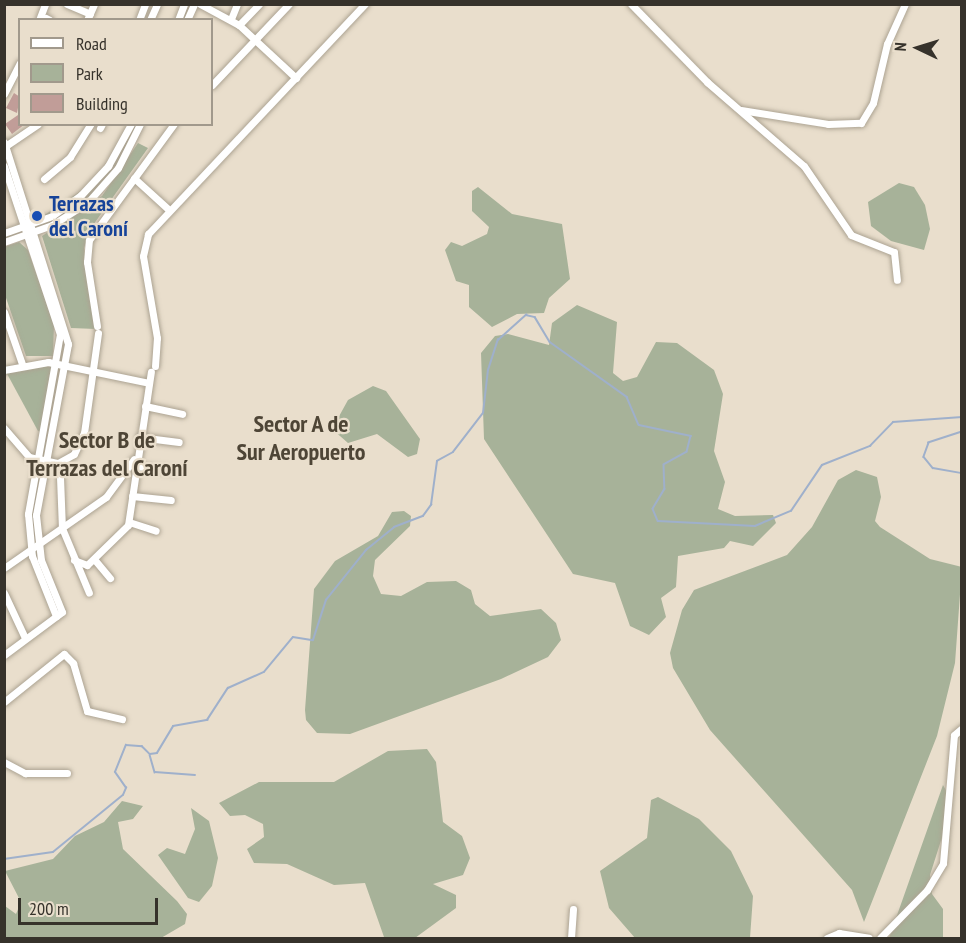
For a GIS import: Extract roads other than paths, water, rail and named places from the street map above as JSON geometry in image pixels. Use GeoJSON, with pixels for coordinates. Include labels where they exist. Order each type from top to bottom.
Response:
{"type":"FeatureCollection","features":[{"type":"Feature","properties":{"kind":"street"},"geometry":{"type":"LineString","coordinates":[[67,4],[88,17],[94,4]]}},
{"type":"Feature","properties":{"kind":"street"},"geometry":{"type":"LineString","coordinates":[[140,18],[146,4]]}},
{"type":"Feature","properties":{"kind":"street"},"geometry":{"type":"LineString","coordinates":[[151,18],[157,4]]}},
{"type":"Feature","properties":{"kind":"street"},"geometry":{"type":"LineString","coordinates":[[188,18],[194,4]]}},
{"type":"Feature","properties":{"kind":"street"},"geometry":{"type":"LineString","coordinates":[[200,4],[239,25],[296,78]]}},
{"type":"Feature","properties":{"kind":"street"},"geometry":{"type":"LineString","coordinates":[[231,19],[237,4]]}},
{"type":"Feature","properties":{"kind":"street"},"geometry":{"type":"LineString","coordinates":[[239,25],[260,4]]}},
{"type":"Feature","properties":{"kind":"street"},"geometry":{"type":"LineString","coordinates":[[213,84],[289,4]]}},
{"type":"Feature","properties":{"kind":"street"},"geometry":{"type":"LineString","coordinates":[[74,560],[85,565],[94,559],[129,522],[137,453],[157,341],[143,250],[148,234],[365,4]]}},
{"type":"Feature","properties":{"kind":"street"},"geometry":{"type":"LineString","coordinates":[[631,4],[740,110],[804,166],[851,235],[894,252],[897,280]]}},
{"type":"Feature","properties":{"kind":"street"},"geometry":{"type":"LineString","coordinates":[[740,110],[828,124],[861,123],[873,103],[886,45],[905,4]]}},
{"type":"Feature","properties":{"kind":"street"},"geometry":{"type":"LineString","coordinates":[[4,94],[18,67]]}},
{"type":"Feature","properties":{"kind":"street"},"geometry":{"type":"LineString","coordinates":[[28,225],[5,145],[35,126]]}},
{"type":"Feature","properties":{"kind":"street"},"geometry":{"type":"LineString","coordinates":[[44,179],[70,157],[90,126]]}},
{"type":"Feature","properties":{"kind":"street"},"geometry":{"type":"LineString","coordinates":[[4,233],[65,208],[96,181],[130,126]]}},
{"type":"Feature","properties":{"kind":"street"},"geometry":{"type":"LineString","coordinates":[[4,242],[67,217],[97,193],[140,126]]}},
{"type":"Feature","properties":{"kind":"street"},"geometry":{"type":"LineString","coordinates":[[4,428],[20,453],[41,461],[64,462],[78,450],[96,371],[98,330],[88,246],[96,226],[173,126]]}},
{"type":"Feature","properties":{"kind":"street"},"geometry":{"type":"LineString","coordinates":[[4,166],[31,233],[59,328],[62,364],[41,461],[29,504],[31,549],[59,614]]}},
{"type":"Feature","properties":{"kind":"street"},"geometry":{"type":"LineString","coordinates":[[134,178],[169,210]]}},
{"type":"Feature","properties":{"kind":"street"},"geometry":{"type":"LineString","coordinates":[[4,312],[22,364]]}},
{"type":"Feature","properties":{"kind":"street"},"geometry":{"type":"LineString","coordinates":[[4,370],[22,364],[62,364],[149,383]]}},
{"type":"Feature","properties":{"kind":"street"},"geometry":{"type":"LineString","coordinates":[[145,406],[182,414]]}},
{"type":"Feature","properties":{"kind":"street"},"geometry":{"type":"LineString","coordinates":[[140,437],[179,442]]}},
{"type":"Feature","properties":{"kind":"street"},"geometry":{"type":"LineString","coordinates":[[4,568],[114,490],[137,453]]}},
{"type":"Feature","properties":{"kind":"street"},"geometry":{"type":"LineString","coordinates":[[41,461],[36,509],[38,544],[59,614]]}},
{"type":"Feature","properties":{"kind":"street"},"geometry":{"type":"LineString","coordinates":[[136,466],[175,471]]}},
{"type":"Feature","properties":{"kind":"street"},"geometry":{"type":"LineString","coordinates":[[60,477],[62,528],[89,593]]}},
{"type":"Feature","properties":{"kind":"street"},"geometry":{"type":"LineString","coordinates":[[132,496],[171,500]]}},
{"type":"Feature","properties":{"kind":"street"},"geometry":{"type":"LineString","coordinates":[[129,522],[156,531]]}},
{"type":"Feature","properties":{"kind":"street"},"geometry":{"type":"LineString","coordinates":[[94,559],[110,578]]}},
{"type":"Feature","properties":{"kind":"street"},"geometry":{"type":"LineString","coordinates":[[4,593],[25,638]]}},
{"type":"Feature","properties":{"kind":"street"},"geometry":{"type":"LineString","coordinates":[[4,655],[59,614]]}},
{"type":"Feature","properties":{"kind":"street"},"geometry":{"type":"LineString","coordinates":[[4,702],[64,654],[74,663],[87,711],[122,719]]}},
{"type":"Feature","properties":{"kind":"street"},"geometry":{"type":"LineString","coordinates":[[880,939],[927,890],[943,863],[953,738],[962,728]]}},
{"type":"Feature","properties":{"kind":"street"},"geometry":{"type":"LineString","coordinates":[[4,762],[25,773],[67,773]]}},
{"type":"Feature","properties":{"kind":"street"},"geometry":{"type":"LineString","coordinates":[[571,939],[573,909]]}},
{"type":"Feature","properties":{"kind":"street"},"geometry":{"type":"LineString","coordinates":[[826,939],[836,933],[869,939]]}},
{"type":"Feature","properties":{"kind":"waterway"},"geometry":{"type":"LineString","coordinates":[[150,754],[157,753],[173,726],[207,720],[228,688],[264,672],[293,637],[313,640],[326,600],[366,550],[394,527],[423,516],[431,505],[437,461],[453,452],[483,413],[488,370],[498,340],[526,315],[535,317],[550,342],[627,397],[639,425],[691,436],[687,452],[664,465],[665,489],[653,509],[658,521],[755,526],[791,511],[822,465],[870,446],[893,422],[962,417]]}},
{"type":"Feature","properties":{"kind":"waterway"},"geometry":{"type":"LineString","coordinates":[[962,432],[929,443],[924,457],[933,468],[962,473]]}},
{"type":"Feature","properties":{"kind":"waterway"},"geometry":{"type":"LineString","coordinates":[[4,859],[53,852],[123,795],[126,788],[115,772],[126,745],[142,746],[149,753]]}},
{"type":"Feature","properties":{"kind":"waterway"},"geometry":{"type":"LineString","coordinates":[[150,755],[155,772],[195,775]]}},
{"type":"Feature","properties":{"kind":"place","name":"Terrazas del Caroní"},"geometry":{"type":"Point","coordinates":[37,216]}},
{"type":"Feature","properties":{"kind":"district","name":"Sector A de Sur Aeropuerto"},"geometry":{"type":"Point","coordinates":[301,438]}},
{"type":"Feature","properties":{"kind":"district","name":"Sector B de Terrazas del Caroní"},"geometry":{"type":"Point","coordinates":[107,454]}}]}
